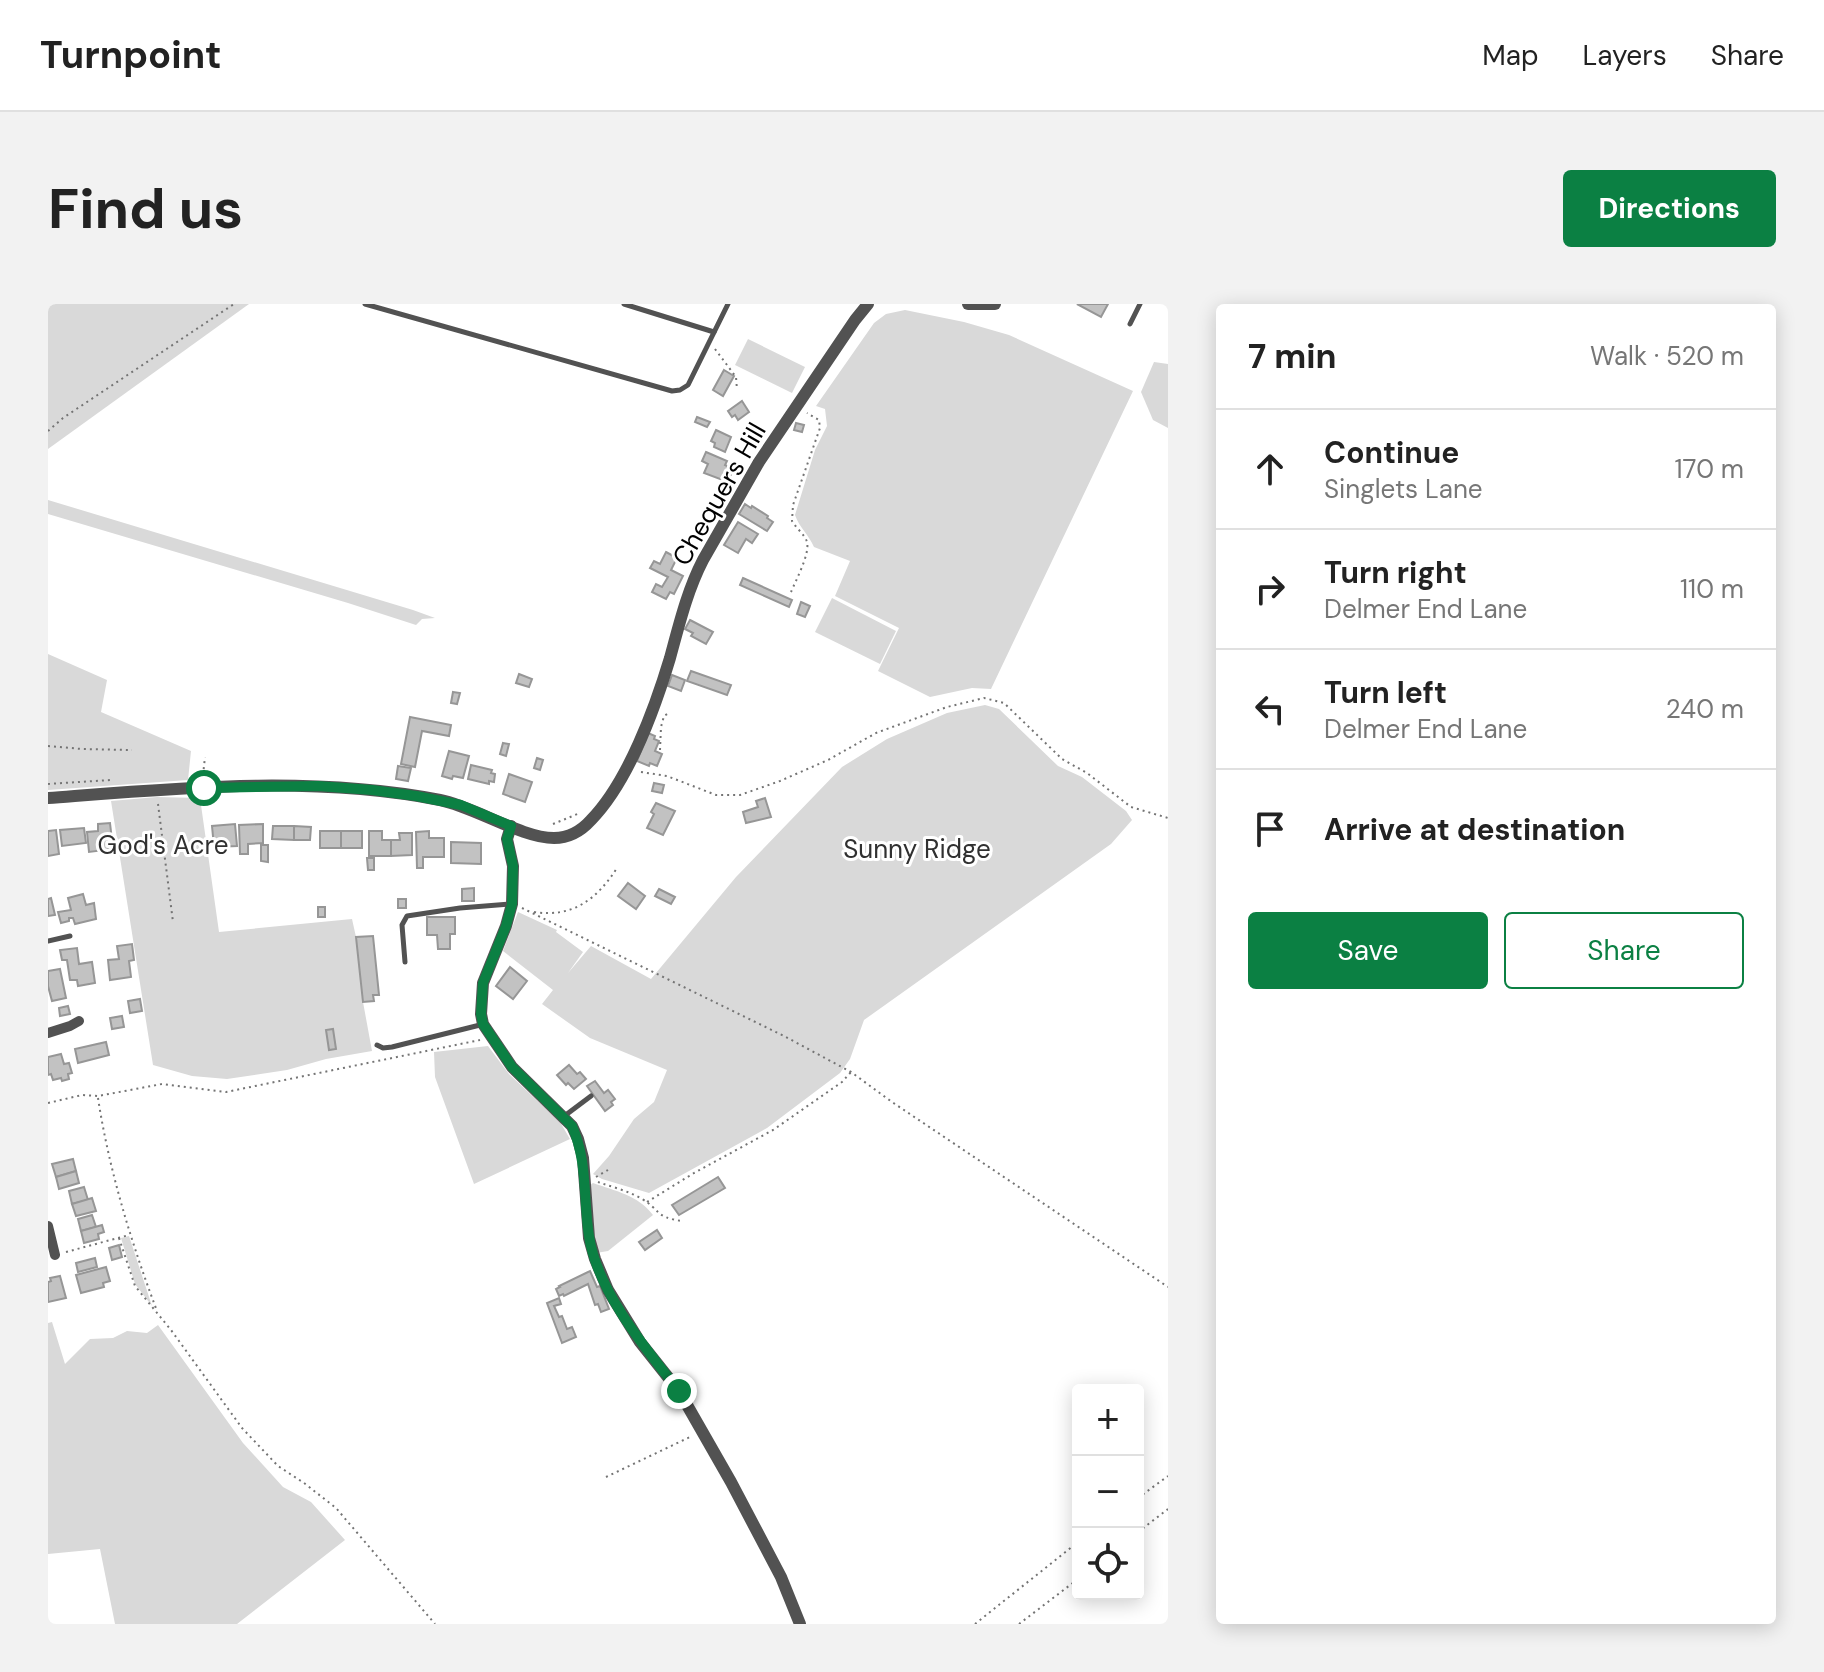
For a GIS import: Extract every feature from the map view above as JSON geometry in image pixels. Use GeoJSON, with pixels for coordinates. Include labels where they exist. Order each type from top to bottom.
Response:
{"type":"FeatureCollection","features":[{"type":"Feature","properties":{"kind":"street","name":"Chequers Hill"},"geometry":{"type":"LineString","coordinates":[[48,798],[167,789],[318,786],[401,794],[461,805],[548,838],[576,832],[591,821],[626,769],[658,692],[694,577],[759,462],[868,304]]}},
{"type":"Feature","properties":{"kind":"street"},"geometry":{"type":"LineString","coordinates":[[968,304],[995,304]]}},
{"type":"Feature","properties":{"kind":"street"},"geometry":{"type":"LineString","coordinates":[[511,826],[507,839],[513,866],[512,904],[483,983],[480,1000],[483,1024],[512,1067],[572,1126],[583,1158],[589,1238],[608,1290],[640,1342],[679,1391],[781,1577],[800,1624]]}},
{"type":"Feature","properties":{"kind":"street"},"geometry":{"type":"LineString","coordinates":[[48,1033],[79,1021]]}},
{"type":"Feature","properties":{"kind":"street"},"geometry":{"type":"LineString","coordinates":[[49,1230],[55,1255]]}},
{"type":"Feature","properties":{"kind":"lane"},"geometry":{"type":"LineString","coordinates":[[365,304],[672,391],[688,385],[728,304]]}},
{"type":"Feature","properties":{"kind":"lane"},"geometry":{"type":"LineString","coordinates":[[624,304],[714,332]]}},
{"type":"Feature","properties":{"kind":"lane"},"geometry":{"type":"LineString","coordinates":[[1130,324],[1140,304]]}},
{"type":"Feature","properties":{"kind":"lane"},"geometry":{"type":"LineString","coordinates":[[405,962],[402,925],[407,916],[512,904]]}},
{"type":"Feature","properties":{"kind":"lane"},"geometry":{"type":"LineString","coordinates":[[48,941],[70,936]]}},
{"type":"Feature","properties":{"kind":"lane"},"geometry":{"type":"LineString","coordinates":[[377,1045],[392,1047],[483,1024]]}},
{"type":"Feature","properties":{"kind":"lane"},"geometry":{"type":"LineString","coordinates":[[563,1117],[591,1096]]}},
{"type":"Feature","properties":{"kind":"path"},"geometry":{"type":"LineString","coordinates":[[48,431],[234,304]]}},
{"type":"Feature","properties":{"kind":"path"},"geometry":{"type":"LineString","coordinates":[[709,343],[736,377],[737,390]]}},
{"type":"Feature","properties":{"kind":"path"},"geometry":{"type":"LineString","coordinates":[[791,592],[807,545],[807,540],[792,521],[793,505],[820,428],[819,420],[796,406]]}},
{"type":"Feature","properties":{"kind":"path"},"geometry":{"type":"LineString","coordinates":[[626,769],[667,776],[716,795],[740,795],[828,760],[876,733],[947,707],[984,698],[1004,703],[1062,759],[1087,773],[1131,807],[1168,818]]}},
{"type":"Feature","properties":{"kind":"path"},"geometry":{"type":"LineString","coordinates":[[660,750],[661,727],[664,716],[669,713]]}},
{"type":"Feature","properties":{"kind":"path"},"geometry":{"type":"LineString","coordinates":[[48,746],[132,750]]}},
{"type":"Feature","properties":{"kind":"path"},"geometry":{"type":"LineString","coordinates":[[204,788],[205,757]]}},
{"type":"Feature","properties":{"kind":"path"},"geometry":{"type":"LineString","coordinates":[[48,784],[110,780]]}},
{"type":"Feature","properties":{"kind":"path"},"geometry":{"type":"LineString","coordinates":[[157,797],[173,922]]}},
{"type":"Feature","properties":{"kind":"path"},"geometry":{"type":"LineString","coordinates":[[550,825],[580,813]]}},
{"type":"Feature","properties":{"kind":"path"},"geometry":{"type":"LineString","coordinates":[[617,868],[606,885],[570,911],[545,914],[528,911],[851,1072],[1168,1287]]}},
{"type":"Feature","properties":{"kind":"path"},"geometry":{"type":"LineString","coordinates":[[48,1103],[162,1084],[226,1092],[480,1040],[493,1040]]}},
{"type":"Feature","properties":{"kind":"path"},"geometry":{"type":"LineString","coordinates":[[647,1202],[773,1130],[842,1082],[851,1072]]}},
{"type":"Feature","properties":{"kind":"path"},"geometry":{"type":"LineString","coordinates":[[98,1096],[130,1234],[158,1315]]}},
{"type":"Feature","properties":{"kind":"path"},"geometry":{"type":"LineString","coordinates":[[608,1170],[592,1180],[638,1196],[661,1216],[682,1221]]}},
{"type":"Feature","properties":{"kind":"path"},"geometry":{"type":"LineString","coordinates":[[55,1255],[130,1234]]}},
{"type":"Feature","properties":{"kind":"path"},"geometry":{"type":"LineString","coordinates":[[119,1238],[135,1286],[242,1428],[278,1466],[336,1508],[435,1624]]}},
{"type":"Feature","properties":{"kind":"path"},"geometry":{"type":"LineString","coordinates":[[606,1477],[702,1432]]}},
{"type":"Feature","properties":{"kind":"path"},"geometry":{"type":"LineString","coordinates":[[1144,1494],[1168,1476]]}},
{"type":"Feature","properties":{"kind":"path"},"geometry":{"type":"LineString","coordinates":[[1143,1528],[1168,1509]]}},
{"type":"Feature","properties":{"kind":"path"},"geometry":{"type":"LineString","coordinates":[[975,1624],[1072,1547]]}},
{"type":"Feature","properties":{"kind":"path"},"geometry":{"type":"LineString","coordinates":[[1019,1624],[1072,1584]]}},
{"type":"Feature","properties":{"kind":"green space"},"geometry":{"type":"Polygon","coordinates":[[[48,304],[249,304],[48,449],[48,304]]]}},
{"type":"Feature","properties":{"kind":"green space"},"geometry":{"type":"Polygon","coordinates":[[[905,310],[1009,335],[1133,391],[991,689],[972,688],[930,697],[878,671],[899,628],[835,596],[850,561],[814,547],[795,515],[815,450],[827,426],[825,409],[816,406],[874,323],[886,314],[905,310]]]}},
{"type":"Feature","properties":{"kind":"green space"},"geometry":{"type":"Polygon","coordinates":[[[748,339],[805,367],[792,393],[735,365],[748,339]]]}},
{"type":"Feature","properties":{"kind":"green space"},"geometry":{"type":"Polygon","coordinates":[[[1154,362],[1168,364],[1168,428],[1153,420],[1141,392],[1154,362]]]}},
{"type":"Feature","properties":{"kind":"green space"},"geometry":{"type":"Polygon","coordinates":[[[48,500],[435,618],[422,619],[416,625],[48,514],[48,500]]]}},
{"type":"Feature","properties":{"kind":"green space"},"geometry":{"type":"Polygon","coordinates":[[[832,598],[896,631],[880,664],[815,632],[832,598]]]}},
{"type":"Feature","properties":{"kind":"green space"},"geometry":{"type":"Polygon","coordinates":[[[48,654],[107,680],[101,712],[191,751],[188,780],[48,790],[48,654]]]}},
{"type":"Feature","properties":{"kind":"green space","name":"Sunny Ridge"},"geometry":{"type":"Polygon","coordinates":[[[985,705],[999,709],[1058,766],[1082,777],[1126,811],[1132,820],[1111,844],[864,1020],[850,1059],[840,1073],[767,1128],[649,1193],[593,1174],[634,1119],[654,1102],[667,1070],[590,1038],[542,1004],[553,990],[503,951],[518,912],[557,930],[583,952],[568,973],[591,946],[651,979],[736,877],[842,767],[887,739],[947,713],[985,705]]]}},
{"type":"Feature","properties":{"kind":"green space","name":"God's Acre"},"geometry":{"type":"Polygon","coordinates":[[[157,797],[200,798],[219,932],[352,919],[372,1051],[287,1070],[227,1079],[192,1076],[153,1065],[111,801],[157,797]]]}},
{"type":"Feature","properties":{"kind":"green space"},"geometry":{"type":"Polygon","coordinates":[[[488,1046],[509,1074],[560,1122],[570,1139],[474,1184],[435,1077],[434,1052],[488,1046]]]}},
{"type":"Feature","properties":{"kind":"green space"},"geometry":{"type":"Polygon","coordinates":[[[593,1183],[633,1198],[653,1215],[608,1251],[596,1253],[590,1185],[593,1183]]]}},
{"type":"Feature","properties":{"kind":"green space"},"geometry":{"type":"Polygon","coordinates":[[[129,1236],[152,1306],[135,1284],[121,1238],[129,1236]]]}},
{"type":"Feature","properties":{"kind":"green space"},"geometry":{"type":"Polygon","coordinates":[[[52,1322],[65,1364],[90,1339],[113,1338],[127,1331],[147,1333],[158,1325],[243,1443],[283,1487],[311,1502],[345,1540],[237,1624],[115,1624],[100,1549],[48,1554],[48,1323],[52,1322]]]}},
{"type":"Feature","properties":{"kind":"building"},"geometry":{"type":"Polygon","coordinates":[[[1077,304],[1108,304],[1101,317],[1077,304]]]}},
{"type":"Feature","properties":{"kind":"building"},"geometry":{"type":"Polygon","coordinates":[[[724,370],[734,376],[723,396],[713,390],[724,370]]]}},
{"type":"Feature","properties":{"kind":"building"},"geometry":{"type":"Polygon","coordinates":[[[742,401],[749,412],[738,420],[728,411],[742,401]]]}},
{"type":"Feature","properties":{"kind":"building"},"geometry":{"type":"Polygon","coordinates":[[[697,417],[710,422],[707,427],[695,422],[697,417]]]}},
{"type":"Feature","properties":{"kind":"building"},"geometry":{"type":"Polygon","coordinates":[[[796,423],[804,425],[802,432],[794,430],[796,423]]]}},
{"type":"Feature","properties":{"kind":"building"},"geometry":{"type":"Polygon","coordinates":[[[716,430],[731,437],[725,452],[714,447],[715,443],[711,441],[716,430]]]}},
{"type":"Feature","properties":{"kind":"building"},"geometry":{"type":"Polygon","coordinates":[[[706,452],[727,461],[725,465],[733,469],[728,482],[704,473],[708,464],[702,461],[706,452]]]}},
{"type":"Feature","properties":{"kind":"building"},"geometry":{"type":"Polygon","coordinates":[[[745,504],[773,522],[767,531],[739,514],[745,504]]]}},
{"type":"Feature","properties":{"kind":"building"},"geometry":{"type":"Polygon","coordinates":[[[738,522],[758,534],[752,543],[746,539],[738,553],[724,545],[738,522]]]}},
{"type":"Feature","properties":{"kind":"building"},"geometry":{"type":"Polygon","coordinates":[[[666,552],[677,558],[671,570],[683,576],[674,594],[670,592],[666,599],[652,592],[656,584],[662,587],[668,577],[650,568],[654,561],[660,564],[666,552]]]}},
{"type":"Feature","properties":{"kind":"building"},"geometry":{"type":"Polygon","coordinates":[[[743,578],[792,600],[789,607],[740,585],[743,578]]]}},
{"type":"Feature","properties":{"kind":"building"},"geometry":{"type":"Polygon","coordinates":[[[801,602],[810,606],[805,617],[797,614],[801,602]]]}},
{"type":"Feature","properties":{"kind":"building"},"geometry":{"type":"Polygon","coordinates":[[[690,620],[713,632],[706,644],[685,629],[690,620]]]}},
{"type":"Feature","properties":{"kind":"building"},"geometry":{"type":"Polygon","coordinates":[[[691,671],[731,685],[727,695],[687,681],[691,671]]]}},
{"type":"Feature","properties":{"kind":"building"},"geometry":{"type":"Polygon","coordinates":[[[519,674],[532,679],[529,687],[516,683],[519,674]]]}},
{"type":"Feature","properties":{"kind":"building"},"geometry":{"type":"Polygon","coordinates":[[[672,675],[685,680],[681,691],[668,686],[672,675]]]}},
{"type":"Feature","properties":{"kind":"building"},"geometry":{"type":"Polygon","coordinates":[[[453,692],[460,693],[457,704],[451,703],[453,692]]]}},
{"type":"Feature","properties":{"kind":"building"},"geometry":{"type":"Polygon","coordinates":[[[410,717],[451,725],[449,736],[422,731],[415,767],[401,764],[410,717]]]}},
{"type":"Feature","properties":{"kind":"building"},"geometry":{"type":"Polygon","coordinates":[[[648,733],[659,741],[655,751],[662,754],[657,766],[637,761],[648,733]]]}},
{"type":"Feature","properties":{"kind":"building"},"geometry":{"type":"Polygon","coordinates":[[[503,743],[509,744],[506,756],[500,754],[503,743]]]}},
{"type":"Feature","properties":{"kind":"building"},"geometry":{"type":"Polygon","coordinates":[[[449,751],[469,756],[463,778],[442,776],[449,751]]]}},
{"type":"Feature","properties":{"kind":"building"},"geometry":{"type":"Polygon","coordinates":[[[537,758],[543,760],[540,770],[534,768],[537,758]]]}},
{"type":"Feature","properties":{"kind":"building"},"geometry":{"type":"Polygon","coordinates":[[[471,765],[492,770],[494,782],[489,781],[489,784],[468,779],[471,765]]]}},
{"type":"Feature","properties":{"kind":"building"},"geometry":{"type":"Polygon","coordinates":[[[398,766],[411,768],[408,781],[396,779],[398,766]]]}},
{"type":"Feature","properties":{"kind":"building"},"geometry":{"type":"Polygon","coordinates":[[[509,774],[532,782],[525,802],[503,794],[509,774]]]}},
{"type":"Feature","properties":{"kind":"building"},"geometry":{"type":"Polygon","coordinates":[[[654,783],[664,785],[662,793],[652,791],[654,783]]]}},
{"type":"Feature","properties":{"kind":"building"},"geometry":{"type":"Polygon","coordinates":[[[765,798],[771,817],[746,823],[743,812],[758,807],[756,801],[765,798]]]}},
{"type":"Feature","properties":{"kind":"building"},"geometry":{"type":"Polygon","coordinates":[[[656,803],[675,811],[663,835],[647,828],[656,803]]]}},
{"type":"Feature","properties":{"kind":"building"},"geometry":{"type":"Polygon","coordinates":[[[110,823],[113,849],[89,852],[87,832],[98,831],[98,824],[110,823]]]}},
{"type":"Feature","properties":{"kind":"building"},"geometry":{"type":"Polygon","coordinates":[[[235,824],[237,846],[214,847],[212,826],[235,824]]]}},
{"type":"Feature","properties":{"kind":"building"},"geometry":{"type":"Polygon","coordinates":[[[263,824],[263,843],[248,844],[248,854],[240,854],[239,825],[263,824]]]}},
{"type":"Feature","properties":{"kind":"building"},"geometry":{"type":"Polygon","coordinates":[[[273,826],[294,826],[294,840],[272,839],[273,826]]]}},
{"type":"Feature","properties":{"kind":"building"},"geometry":{"type":"Polygon","coordinates":[[[294,826],[311,827],[310,840],[294,840],[294,826]]]}},
{"type":"Feature","properties":{"kind":"building"},"geometry":{"type":"Polygon","coordinates":[[[84,828],[86,843],[62,846],[60,830],[84,828]]]}},
{"type":"Feature","properties":{"kind":"building"},"geometry":{"type":"Polygon","coordinates":[[[56,830],[59,854],[48,856],[48,831],[56,830]]]}},
{"type":"Feature","properties":{"kind":"building"},"geometry":{"type":"Polygon","coordinates":[[[320,831],[341,831],[341,848],[320,848],[320,831]]]}},
{"type":"Feature","properties":{"kind":"building"},"geometry":{"type":"Polygon","coordinates":[[[341,831],[362,831],[362,848],[341,848],[341,831]]]}},
{"type":"Feature","properties":{"kind":"building"},"geometry":{"type":"Polygon","coordinates":[[[369,831],[382,831],[382,840],[391,840],[391,856],[369,856],[369,831]]]}},
{"type":"Feature","properties":{"kind":"building"},"geometry":{"type":"Polygon","coordinates":[[[429,831],[429,838],[444,838],[444,857],[423,857],[423,868],[417,868],[416,832],[429,831]]]}},
{"type":"Feature","properties":{"kind":"building"},"geometry":{"type":"Polygon","coordinates":[[[399,833],[412,833],[412,855],[391,856],[391,840],[400,840],[399,833]]]}},
{"type":"Feature","properties":{"kind":"building"},"geometry":{"type":"Polygon","coordinates":[[[451,842],[481,843],[481,864],[451,863],[451,842]]]}},
{"type":"Feature","properties":{"kind":"building"},"geometry":{"type":"Polygon","coordinates":[[[261,845],[268,845],[268,862],[261,861],[261,845]]]}},
{"type":"Feature","properties":{"kind":"building"},"geometry":{"type":"Polygon","coordinates":[[[367,858],[374,858],[374,870],[368,870],[367,858]]]}},
{"type":"Feature","properties":{"kind":"building"},"geometry":{"type":"Polygon","coordinates":[[[628,883],[645,896],[636,909],[618,896],[628,883]]]}},
{"type":"Feature","properties":{"kind":"building"},"geometry":{"type":"Polygon","coordinates":[[[474,888],[474,901],[462,901],[462,889],[474,888]]]}},
{"type":"Feature","properties":{"kind":"building"},"geometry":{"type":"Polygon","coordinates":[[[659,889],[675,897],[671,904],[655,896],[659,889]]]}},
{"type":"Feature","properties":{"kind":"building"},"geometry":{"type":"Polygon","coordinates":[[[83,894],[86,905],[94,903],[96,919],[75,924],[73,918],[69,918],[69,921],[61,923],[58,912],[71,910],[68,898],[83,894]]]}},
{"type":"Feature","properties":{"kind":"building"},"geometry":{"type":"Polygon","coordinates":[[[51,898],[55,915],[48,916],[48,899],[51,898]]]}},
{"type":"Feature","properties":{"kind":"building"},"geometry":{"type":"Polygon","coordinates":[[[398,899],[406,899],[406,908],[398,908],[398,899]]]}},
{"type":"Feature","properties":{"kind":"building"},"geometry":{"type":"Polygon","coordinates":[[[318,907],[325,907],[325,917],[318,917],[318,907]]]}},
{"type":"Feature","properties":{"kind":"building"},"geometry":{"type":"Polygon","coordinates":[[[427,917],[455,917],[455,934],[450,934],[450,949],[438,949],[437,935],[427,935],[427,917]]]}},
{"type":"Feature","properties":{"kind":"building"},"geometry":{"type":"Polygon","coordinates":[[[373,936],[379,995],[373,995],[374,1001],[363,1002],[356,937],[373,936]]]}},
{"type":"Feature","properties":{"kind":"building"},"geometry":{"type":"Polygon","coordinates":[[[132,944],[134,960],[129,961],[131,977],[110,980],[108,960],[119,959],[117,946],[132,944]]]}},
{"type":"Feature","properties":{"kind":"building"},"geometry":{"type":"Polygon","coordinates":[[[77,948],[79,964],[92,962],[95,983],[78,986],[77,980],[70,980],[67,960],[62,960],[60,950],[77,948]]]}},
{"type":"Feature","properties":{"kind":"building"},"geometry":{"type":"Polygon","coordinates":[[[510,967],[527,981],[513,999],[496,986],[510,967]]]}},
{"type":"Feature","properties":{"kind":"building"},"geometry":{"type":"Polygon","coordinates":[[[60,969],[66,998],[52,1001],[48,971],[60,969]]]}},
{"type":"Feature","properties":{"kind":"building"},"geometry":{"type":"Polygon","coordinates":[[[140,999],[142,1011],[130,1013],[128,1001],[140,999]]]}},
{"type":"Feature","properties":{"kind":"building"},"geometry":{"type":"Polygon","coordinates":[[[68,1006],[70,1014],[60,1016],[59,1008],[68,1006]]]}},
{"type":"Feature","properties":{"kind":"building"},"geometry":{"type":"Polygon","coordinates":[[[122,1016],[124,1027],[112,1029],[110,1018],[122,1016]]]}},
{"type":"Feature","properties":{"kind":"building"},"geometry":{"type":"Polygon","coordinates":[[[333,1029],[336,1049],[329,1050],[326,1030],[333,1029]]]}},
{"type":"Feature","properties":{"kind":"building"},"geometry":{"type":"Polygon","coordinates":[[[106,1042],[109,1055],[78,1063],[75,1049],[106,1042]]]}},
{"type":"Feature","properties":{"kind":"building"},"geometry":{"type":"Polygon","coordinates":[[[61,1054],[64,1064],[69,1063],[72,1073],[68,1074],[69,1079],[53,1080],[51,1074],[48,1075],[48,1057],[61,1054]]]}},
{"type":"Feature","properties":{"kind":"building"},"geometry":{"type":"Polygon","coordinates":[[[569,1065],[586,1079],[574,1089],[557,1075],[569,1065]]]}},
{"type":"Feature","properties":{"kind":"building"},"geometry":{"type":"Polygon","coordinates":[[[595,1081],[604,1093],[608,1090],[615,1099],[605,1111],[587,1086],[595,1081]]]}},
{"type":"Feature","properties":{"kind":"building"},"geometry":{"type":"Polygon","coordinates":[[[73,1159],[76,1171],[56,1177],[52,1164],[73,1159]]]}},
{"type":"Feature","properties":{"kind":"building"},"geometry":{"type":"Polygon","coordinates":[[[76,1171],[79,1183],[59,1189],[56,1177],[76,1171]]]}},
{"type":"Feature","properties":{"kind":"building"},"geometry":{"type":"Polygon","coordinates":[[[718,1177],[725,1188],[679,1215],[672,1205],[718,1177]]]}},
{"type":"Feature","properties":{"kind":"building"},"geometry":{"type":"Polygon","coordinates":[[[84,1187],[88,1200],[72,1204],[69,1191],[84,1187]]]}},
{"type":"Feature","properties":{"kind":"building"},"geometry":{"type":"Polygon","coordinates":[[[92,1198],[96,1211],[76,1216],[72,1204],[92,1198]]]}},
{"type":"Feature","properties":{"kind":"building"},"geometry":{"type":"Polygon","coordinates":[[[92,1215],[96,1227],[81,1231],[78,1219],[92,1215]]]}},
{"type":"Feature","properties":{"kind":"building"},"geometry":{"type":"Polygon","coordinates":[[[102,1225],[104,1232],[98,1234],[99,1239],[84,1243],[81,1231],[102,1225]]]}},
{"type":"Feature","properties":{"kind":"building"},"geometry":{"type":"Polygon","coordinates":[[[657,1230],[662,1238],[645,1250],[639,1242],[657,1230]]]}},
{"type":"Feature","properties":{"kind":"building"},"geometry":{"type":"Polygon","coordinates":[[[119,1245],[122,1257],[112,1260],[109,1248],[119,1245]]]}},
{"type":"Feature","properties":{"kind":"building"},"geometry":{"type":"Polygon","coordinates":[[[95,1258],[97,1267],[78,1272],[76,1263],[95,1258]]]}},
{"type":"Feature","properties":{"kind":"building"},"geometry":{"type":"Polygon","coordinates":[[[106,1267],[110,1281],[103,1283],[104,1287],[81,1293],[76,1275],[106,1267]]]}},
{"type":"Feature","properties":{"kind":"building"},"geometry":{"type":"Polygon","coordinates":[[[590,1271],[609,1309],[601,1312],[598,1304],[595,1305],[588,1284],[559,1296],[556,1289],[559,1286],[590,1271]]]}},
{"type":"Feature","properties":{"kind":"building"},"geometry":{"type":"Polygon","coordinates":[[[60,1276],[66,1298],[48,1302],[48,1282],[50,1278],[60,1276]]]}},
{"type":"Feature","properties":{"kind":"building"},"geometry":{"type":"Polygon","coordinates":[[[559,1298],[561,1304],[554,1306],[567,1329],[572,1327],[576,1337],[562,1343],[547,1303],[559,1298]]]}},
{"type":"Feature","properties":{"kind":"route"},"geometry":{"type":"LineString","coordinates":[[204,788],[318,786],[372,790],[461,805],[511,826],[507,839],[513,866],[512,904],[483,983],[480,1000],[483,1024],[512,1067],[572,1126],[583,1158],[589,1238],[595,1259],[608,1290],[640,1342],[679,1391]]}}]}
